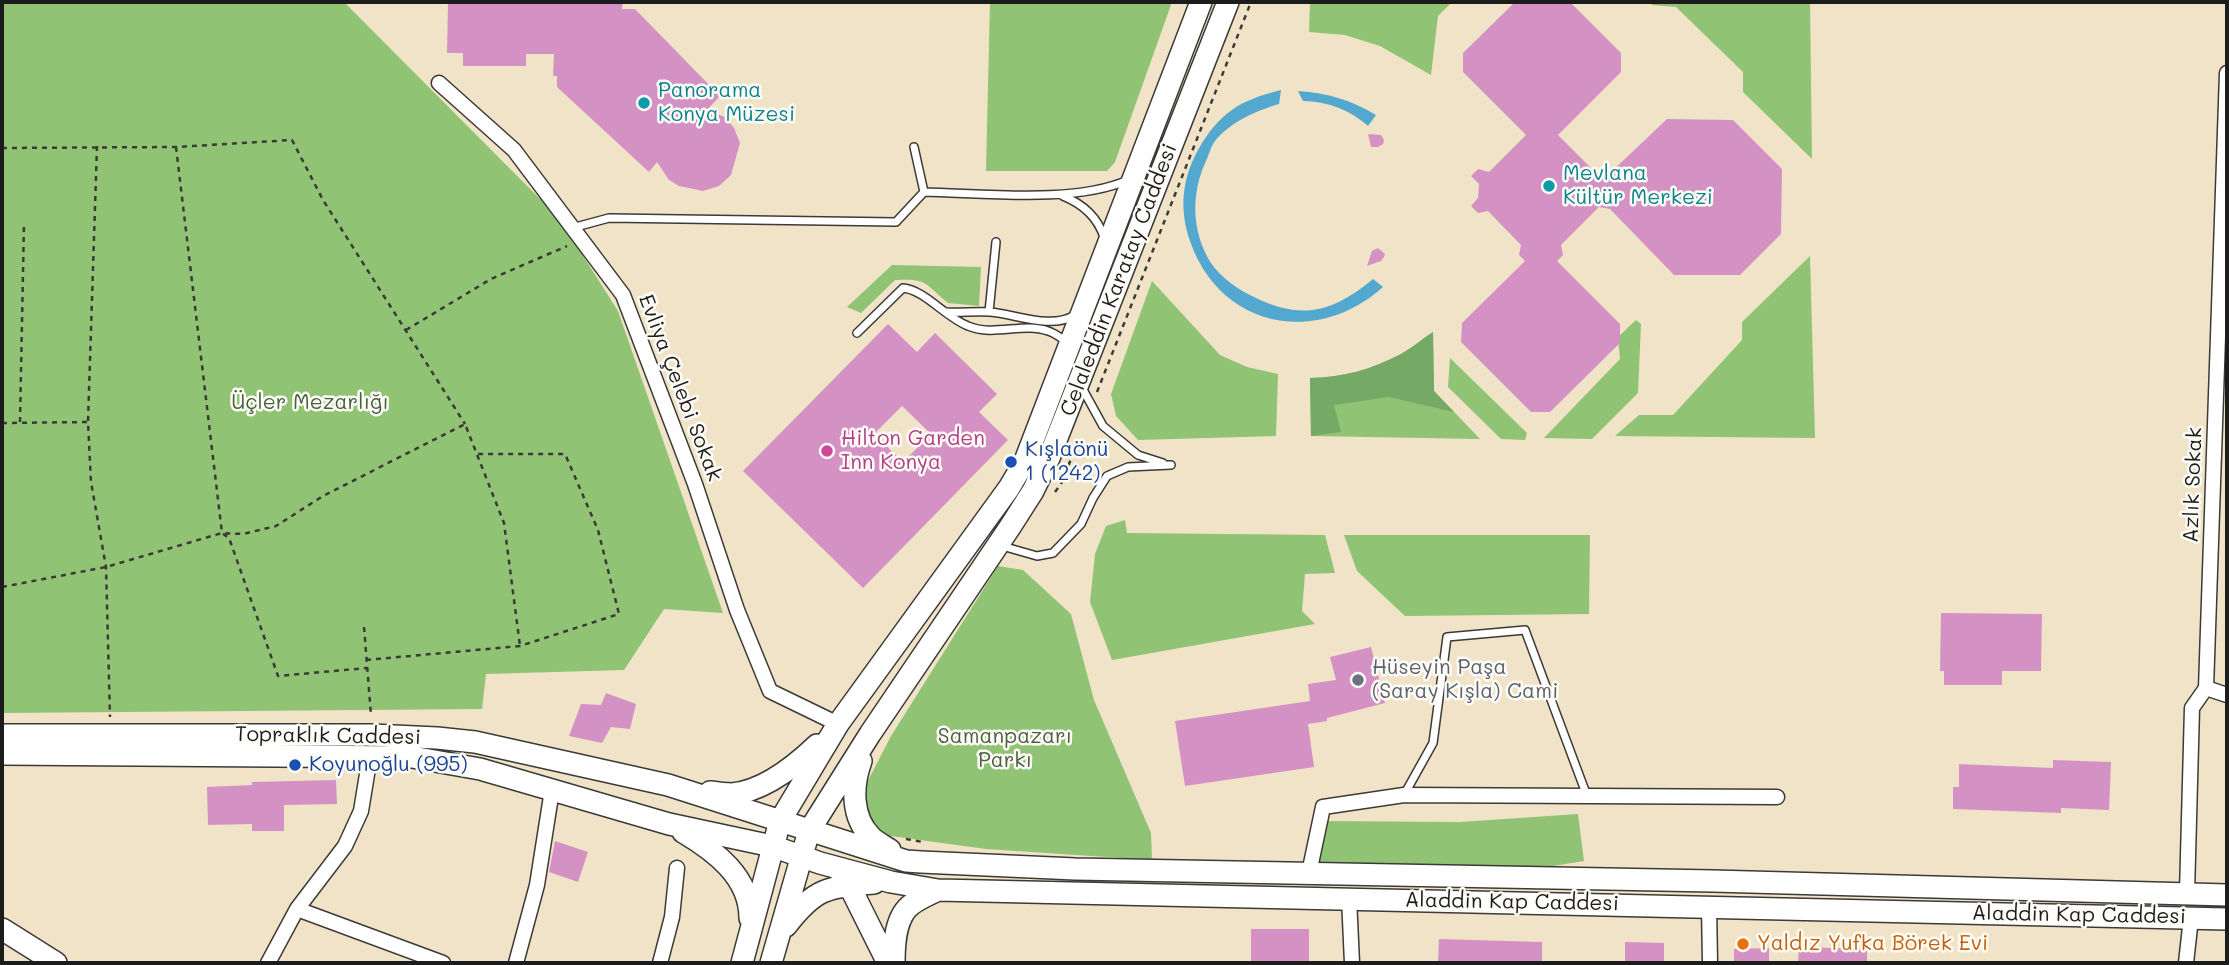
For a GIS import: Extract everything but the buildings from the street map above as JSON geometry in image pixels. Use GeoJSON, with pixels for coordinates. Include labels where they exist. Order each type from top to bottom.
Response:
{"type":"FeatureCollection","features":[{"type":"Feature","properties":{"kind":"main road","name":"Celaleddin Karatay Caddesi"},"geometry":{"type":"LineString","coordinates":[[772,846],[780,821],[838,724],[1009,488],[1025,461],[1202,2]]}},
{"type":"Feature","properties":{"kind":"main road","name":"Celaleddin Karatay Caddesi"},"geometry":{"type":"LineString","coordinates":[[800,857],[809,831],[870,734],[1033,491],[1049,458],[1219,21],[1229,2]]}},
{"type":"Feature","properties":{"kind":"main road"},"geometry":{"type":"LineString","coordinates":[[668,785],[732,794],[751,789],[794,765],[838,724]]}},
{"type":"Feature","properties":{"kind":"main road"},"geometry":{"type":"LineString","coordinates":[[870,734],[854,779],[854,801],[860,820],[870,837],[906,861]]}},
{"type":"Feature","properties":{"kind":"main road","name":"Topraklık Caddesi"},"geometry":{"type":"LineString","coordinates":[[2,735],[110,735],[371,746],[449,763],[669,824],[772,846],[800,857]]}},
{"type":"Feature","properties":{"kind":"main road","name":"Topraklık Caddesi"},"geometry":{"type":"LineString","coordinates":[[2,754],[371,746],[437,738],[475,742],[668,785],[809,831]]}},
{"type":"Feature","properties":{"kind":"main road"},"geometry":{"type":"LineString","coordinates":[[669,824],[706,846],[732,869],[743,887],[750,909],[750,931]]}},
{"type":"Feature","properties":{"kind":"main road","name":"Aladdin Kap Caddesi"},"geometry":{"type":"LineString","coordinates":[[809,831],[906,861],[1075,869],[1713,881],[2227,895]]}},
{"type":"Feature","properties":{"kind":"main road"},"geometry":{"type":"LineString","coordinates":[[742,963],[772,846]]}},
{"type":"Feature","properties":{"kind":"main road"},"geometry":{"type":"LineString","coordinates":[[771,963],[800,857]]}},
{"type":"Feature","properties":{"kind":"main road","name":"Aladdin Kap Caddesi"},"geometry":{"type":"LineString","coordinates":[[800,857],[891,882],[938,890],[2227,919]]}},
{"type":"Feature","properties":{"kind":"main road"},"geometry":{"type":"LineString","coordinates":[[831,866],[849,885],[888,963]]}},
{"type":"Feature","properties":{"kind":"main road"},"geometry":{"type":"LineString","coordinates":[[1709,906],[1713,881]]}},
{"type":"Feature","properties":{"kind":"main road"},"geometry":{"type":"LineString","coordinates":[[777,939],[810,897],[849,885],[891,882]]}},
{"type":"Feature","properties":{"kind":"main road"},"geometry":{"type":"LineString","coordinates":[[894,963],[899,924],[910,905],[938,890]]}},
{"type":"Feature","properties":{"kind":"main road"},"geometry":{"type":"LineString","coordinates":[[2,929],[56,963]]}},
{"type":"Feature","properties":{"kind":"street","name":"Azlık Sokak"},"geometry":{"type":"LineString","coordinates":[[2187,893],[2192,708],[2206,688],[2225,238],[2227,73]]}},
{"type":"Feature","properties":{"kind":"street","name":"Evliya Çelebi Sokak"},"geometry":{"type":"LineString","coordinates":[[439,83],[514,150],[623,295],[695,484],[737,610],[770,691],[838,724]]}},
{"type":"Feature","properties":{"kind":"street"},"geometry":{"type":"LineString","coordinates":[[2206,688],[2227,695]]}},
{"type":"Feature","properties":{"kind":"street"},"geometry":{"type":"LineString","coordinates":[[268,963],[296,909],[345,846],[361,811],[371,746]]}},
{"type":"Feature","properties":{"kind":"street"},"geometry":{"type":"LineString","coordinates":[[516,963],[537,885],[552,790]]}},
{"type":"Feature","properties":{"kind":"street"},"geometry":{"type":"LineString","coordinates":[[1309,873],[1323,807],[1404,795],[1777,797]]}},
{"type":"Feature","properties":{"kind":"street"},"geometry":{"type":"LineString","coordinates":[[660,963],[672,917],[677,868]]}},
{"type":"Feature","properties":{"kind":"street"},"geometry":{"type":"LineString","coordinates":[[1349,898],[1352,963]]}},
{"type":"Feature","properties":{"kind":"street"},"geometry":{"type":"LineString","coordinates":[[1709,906],[1710,963]]}},
{"type":"Feature","properties":{"kind":"street"},"geometry":{"type":"LineString","coordinates":[[296,909],[443,963]]}},
{"type":"Feature","properties":{"kind":"street"},"geometry":{"type":"LineString","coordinates":[[2186,963],[2191,918]]}},
{"type":"Feature","properties":{"kind":"lane"},"geometry":{"type":"LineString","coordinates":[[914,147],[924,192]]}},
{"type":"Feature","properties":{"kind":"lane"},"geometry":{"type":"LineString","coordinates":[[577,233],[609,219],[896,222],[924,192],[1090,192],[1135,177]]}},
{"type":"Feature","properties":{"kind":"lane"},"geometry":{"type":"LineString","coordinates":[[1059,194],[1081,203],[1100,224],[1108,247]]}},
{"type":"Feature","properties":{"kind":"lane"},"geometry":{"type":"LineString","coordinates":[[989,312],[996,242]]}},
{"type":"Feature","properties":{"kind":"lane"},"geometry":{"type":"LineString","coordinates":[[858,333],[903,288],[913,289],[968,326],[989,331],[1048,331],[1071,344]]}},
{"type":"Feature","properties":{"kind":"lane"},"geometry":{"type":"LineString","coordinates":[[942,311],[989,312],[1050,322],[1065,321],[1084,309]]}},
{"type":"Feature","properties":{"kind":"lane"},"geometry":{"type":"LineString","coordinates":[[1000,542],[1009,548],[1037,556],[1053,553],[1081,524],[1107,476],[1128,467],[1171,466],[1138,455],[1103,426],[1079,382]]}},
{"type":"Feature","properties":{"kind":"lane"},"geometry":{"type":"LineString","coordinates":[[1404,795],[1433,743],[1447,637],[1525,630],[1587,796]]}},
{"type":"Feature","properties":{"kind":"path"},"geometry":{"type":"LineString","coordinates":[[2,148],[176,147],[292,140],[323,200],[465,424],[504,523],[520,646]]}},
{"type":"Feature","properties":{"kind":"path"},"geometry":{"type":"LineString","coordinates":[[97,146],[88,422],[91,482],[106,567],[110,735]]}},
{"type":"Feature","properties":{"kind":"path"},"geometry":{"type":"LineString","coordinates":[[176,147],[222,533],[229,538],[278,676],[367,668]]}},
{"type":"Feature","properties":{"kind":"path"},"geometry":{"type":"LineString","coordinates":[[20,422],[24,223]]}},
{"type":"Feature","properties":{"kind":"path"},"geometry":{"type":"LineString","coordinates":[[406,330],[491,279],[577,233]]}},
{"type":"Feature","properties":{"kind":"path"},"geometry":{"type":"LineString","coordinates":[[2,423],[88,422]]}},
{"type":"Feature","properties":{"kind":"path"},"geometry":{"type":"LineString","coordinates":[[2,587],[106,567],[222,533],[243,534],[276,526],[323,496],[465,424]]}},
{"type":"Feature","properties":{"kind":"path"},"geometry":{"type":"LineString","coordinates":[[366,660],[520,646],[619,614],[598,530],[565,454],[477,454]]}},
{"type":"Feature","properties":{"kind":"path"},"geometry":{"type":"LineString","coordinates":[[364,627],[371,746]]}},
{"type":"Feature","properties":{"kind":"green space","name":"Üçler Mezarlığı"},"geometry":{"type":"Polygon","coordinates":[[[2,2],[344,2],[559,218],[618,311],[723,613],[664,609],[624,670],[486,674],[482,709],[2,713],[2,2]]]}},
{"type":"Feature","properties":{"kind":"green space"},"geometry":{"type":"Polygon","coordinates":[[[990,2],[1172,2],[1115,162],[1107,171],[986,171],[990,2]]]}},
{"type":"Feature","properties":{"kind":"green space"},"geometry":{"type":"Polygon","coordinates":[[[1310,2],[1452,2],[1438,16],[1431,75],[1380,46],[1345,35],[1309,32],[1310,2]]]}},
{"type":"Feature","properties":{"kind":"green space"},"geometry":{"type":"Polygon","coordinates":[[[1650,2],[1810,2],[1812,159],[1743,92],[1743,72],[1676,7],[1652,5],[1650,2]]]}},
{"type":"Feature","properties":{"kind":"green space"},"geometry":{"type":"Polygon","coordinates":[[[1810,256],[1815,438],[1615,436],[1639,415],[1673,415],[1742,340],[1742,322],[1810,256]]]}},
{"type":"Feature","properties":{"kind":"green space"},"geometry":{"type":"Polygon","coordinates":[[[892,265],[981,267],[979,306],[948,303],[920,281],[895,280],[861,313],[847,307],[892,265]]]}},
{"type":"Feature","properties":{"kind":"green space"},"geometry":{"type":"Polygon","coordinates":[[[1152,281],[1220,355],[1247,367],[1278,374],[1276,436],[1138,440],[1116,416],[1111,394],[1152,281]]]}},
{"type":"Feature","properties":{"kind":"green space"},"geometry":{"type":"Polygon","coordinates":[[[1636,320],[1641,324],[1638,393],[1592,439],[1544,438],[1620,359],[1618,337],[1636,320]]]}},
{"type":"Feature","properties":{"kind":"green space"},"geometry":{"type":"Polygon","coordinates":[[[1433,332],[1434,391],[1480,439],[1311,436],[1310,378],[1357,372],[1379,364],[1405,352],[1433,332]]]}},
{"type":"Feature","properties":{"kind":"green space"},"geometry":{"type":"Polygon","coordinates":[[[1433,332],[1434,391],[1454,412],[1389,397],[1334,405],[1341,432],[1311,436],[1310,378],[1357,372],[1379,364],[1405,352],[1433,332]]]}},
{"type":"Feature","properties":{"kind":"green space"},"geometry":{"type":"Polygon","coordinates":[[[1450,358],[1527,433],[1525,440],[1501,439],[1448,387],[1450,358]]]}},
{"type":"Feature","properties":{"kind":"green space"},"geometry":{"type":"Polygon","coordinates":[[[1125,520],[1127,533],[1325,535],[1335,573],[1305,574],[1302,611],[1315,624],[1112,660],[1090,602],[1095,554],[1106,526],[1125,520]]]}},
{"type":"Feature","properties":{"kind":"green space"},"geometry":{"type":"Polygon","coordinates":[[[1344,535],[1590,535],[1589,614],[1405,616],[1357,571],[1344,535]]]}},
{"type":"Feature","properties":{"kind":"green space","name":"Samanpazarı Parkı"},"geometry":{"type":"Polygon","coordinates":[[[998,566],[1023,570],[1071,614],[1094,700],[1151,833],[1152,860],[986,849],[876,834],[859,798],[891,736],[998,566]]]}},
{"type":"Feature","properties":{"kind":"green space"},"geometry":{"type":"Polygon","coordinates":[[[1578,814],[1584,861],[1498,875],[1318,872],[1320,821],[1460,822],[1578,814]]]}},
{"type":"Feature","properties":{"kind":"water"},"geometry":{"type":"Polygon","coordinates":[[[1281,90],[1279,104],[1244,118],[1228,128],[1215,141],[1201,173],[1195,212],[1204,251],[1215,269],[1237,288],[1273,305],[1304,311],[1318,309],[1345,299],[1373,279],[1383,287],[1357,306],[1329,317],[1300,322],[1273,319],[1247,310],[1223,293],[1204,270],[1190,241],[1183,206],[1188,172],[1198,150],[1214,126],[1242,104],[1281,90]]]}},
{"type":"Feature","properties":{"kind":"water"},"geometry":{"type":"Polygon","coordinates":[[[1298,91],[1339,98],[1376,115],[1368,126],[1338,107],[1303,101],[1298,91]]]}},
{"type":"Feature","properties":{"kind":"place","name":"Panorama Konya Müzesi"},"geometry":{"type":"Point","coordinates":[644,103]}},
{"type":"Feature","properties":{"kind":"place","name":"Mevlana Kültür Merkezi"},"geometry":{"type":"Point","coordinates":[1549,186]}},
{"type":"Feature","properties":{"kind":"place","name":"Hilton Garden Inn Konya"},"geometry":{"type":"Point","coordinates":[827,451]}},
{"type":"Feature","properties":{"kind":"place","name":"Kışlaönü 1 (1242)"},"geometry":{"type":"Point","coordinates":[1011,462]}},
{"type":"Feature","properties":{"kind":"place","name":"Hüseyin Paşa (Saray Kışla) Cami"},"geometry":{"type":"Point","coordinates":[1358,680]}},
{"type":"Feature","properties":{"kind":"place","name":"Koyunoğlu (995)"},"geometry":{"type":"Point","coordinates":[295,765]}},
{"type":"Feature","properties":{"kind":"place","name":"Yaldız Yufka Börek Evi"},"geometry":{"type":"Point","coordinates":[1743,944]}}]}
